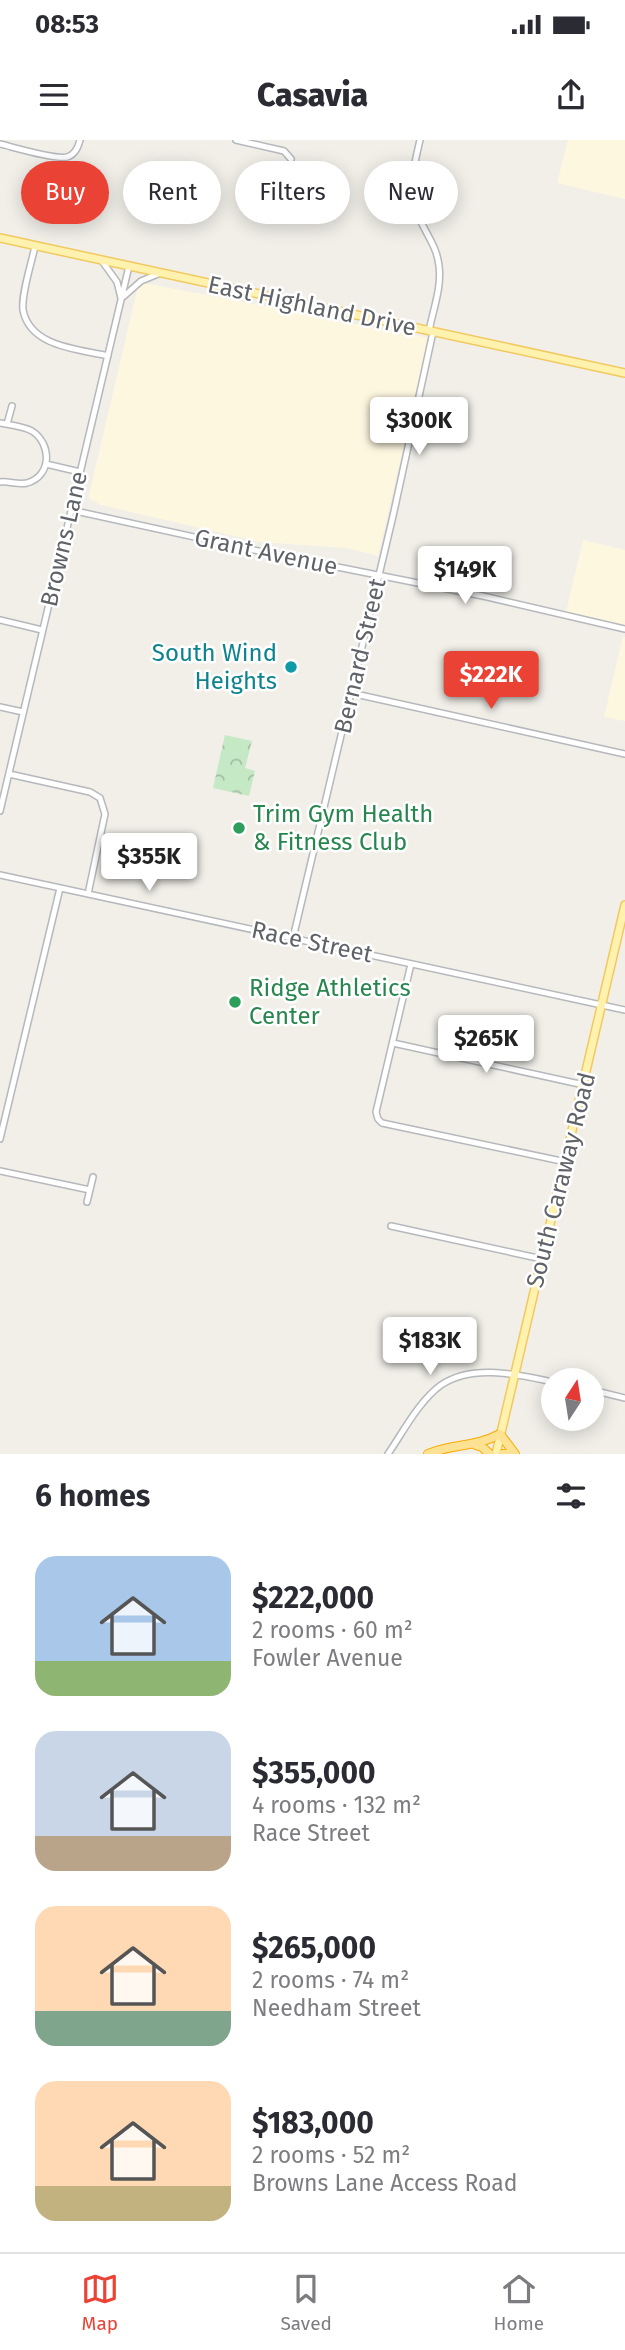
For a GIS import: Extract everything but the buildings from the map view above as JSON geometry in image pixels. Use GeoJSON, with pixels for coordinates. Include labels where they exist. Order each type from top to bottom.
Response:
{"type":"FeatureCollection","features":[{"type":"Feature","properties":{"kind":"highway"},"geometry":{"type":"LineString","coordinates":[[428,1454],[445,1448],[476,1445],[500,1434],[514,1454]]}},
{"type":"Feature","properties":{"kind":"highway"},"geometry":{"type":"LineString","coordinates":[[476,1445],[493,1454]]}},
{"type":"Feature","properties":{"kind":"highway"},"geometry":{"type":"LineString","coordinates":[[503,1454],[514,1454]]}},
{"type":"Feature","properties":{"kind":"main road","name":"East Highland Drive"},"geometry":{"type":"LineString","coordinates":[[0,238],[625,373]]}},
{"type":"Feature","properties":{"kind":"main road","name":"South Caraway Road"},"geometry":{"type":"LineString","coordinates":[[493,1454],[566,1162],[625,905]]}},
{"type":"Feature","properties":{"kind":"street"},"geometry":{"type":"LineString","coordinates":[[0,144],[66,157],[76,151],[80,140]]}},
{"type":"Feature","properties":{"kind":"street"},"geometry":{"type":"LineString","coordinates":[[236,140],[284,151],[292,159]]}},
{"type":"Feature","properties":{"kind":"street","name":"Bernard Street"},"geometry":{"type":"LineString","coordinates":[[293,938],[378,576],[431,331],[440,273],[435,246],[419,218],[412,193],[413,170],[420,140]]}},
{"type":"Feature","properties":{"kind":"street"},"geometry":{"type":"LineString","coordinates":[[35,246],[23,306],[35,332],[47,341],[108,356]]}},
{"type":"Feature","properties":{"kind":"street"},"geometry":{"type":"LineString","coordinates":[[103,261],[117,282],[121,299],[141,281],[160,273]]}},
{"type":"Feature","properties":{"kind":"street","name":"Browns Lane"},"geometry":{"type":"LineString","coordinates":[[0,811],[129,266]]}},
{"type":"Feature","properties":{"kind":"street"},"geometry":{"type":"LineString","coordinates":[[0,482],[30,482],[43,472],[46,464],[46,449],[37,435],[28,429],[4,424],[12,406]]}},
{"type":"Feature","properties":{"kind":"street"},"geometry":{"type":"LineString","coordinates":[[46,464],[80,472]]}},
{"type":"Feature","properties":{"kind":"street","name":"Grant Avenue"},"geometry":{"type":"LineString","coordinates":[[71,510],[479,595],[625,629]]}},
{"type":"Feature","properties":{"kind":"street"},"geometry":{"type":"LineString","coordinates":[[0,620],[42,630]]}},
{"type":"Feature","properties":{"kind":"street"},"geometry":{"type":"LineString","coordinates":[[351,693],[625,754]]}},
{"type":"Feature","properties":{"kind":"street"},"geometry":{"type":"LineString","coordinates":[[0,707],[23,712]]}},
{"type":"Feature","properties":{"kind":"street"},"geometry":{"type":"LineString","coordinates":[[9,774],[90,792],[100,799],[105,814],[88,894]]}},
{"type":"Feature","properties":{"kind":"street","name":"Race Street"},"geometry":{"type":"LineString","coordinates":[[0,875],[625,1010]]}},
{"type":"Feature","properties":{"kind":"street"},"geometry":{"type":"LineString","coordinates":[[0,1139],[60,888]]}},
{"type":"Feature","properties":{"kind":"street"},"geometry":{"type":"LineString","coordinates":[[411,964],[376,1112],[380,1121],[566,1162]]}},
{"type":"Feature","properties":{"kind":"street"},"geometry":{"type":"LineString","coordinates":[[393,1043],[584,1085]]}},
{"type":"Feature","properties":{"kind":"street"},"geometry":{"type":"LineString","coordinates":[[0,1171],[90,1190]]}},
{"type":"Feature","properties":{"kind":"street"},"geometry":{"type":"LineString","coordinates":[[87,1202],[93,1177]]}},
{"type":"Feature","properties":{"kind":"street"},"geometry":{"type":"LineString","coordinates":[[391,1226],[542,1259]]}},
{"type":"Feature","properties":{"kind":"street"},"geometry":{"type":"LineString","coordinates":[[388,1454],[428,1398],[440,1386],[460,1376],[498,1373],[541,1380]]}},
{"type":"Feature","properties":{"kind":"street"},"geometry":{"type":"LineString","coordinates":[[604,1393],[625,1398]]}},
{"type":"Feature","properties":{"kind":"shaded area"},"geometry":{"type":"Polygon","coordinates":[[[568,140],[625,140],[625,199],[557,183],[568,140]]]}},
{"type":"Feature","properties":{"kind":"shaded area"},"geometry":{"type":"Polygon","coordinates":[[[139,282],[429,338],[378,556],[347,548],[260,542],[101,505],[90,499],[139,282]]]}},
{"type":"Feature","properties":{"kind":"shaded area"},"geometry":{"type":"Polygon","coordinates":[[[583,540],[625,550],[625,625],[566,612],[583,540]]]}},
{"type":"Feature","properties":{"kind":"shaded area"},"geometry":{"type":"Polygon","coordinates":[[[623,636],[625,637],[625,721],[604,717],[623,636]]]}},
{"type":"Feature","properties":{"kind":"green space"},"geometry":{"type":"Polygon","coordinates":[[[225,735],[252,741],[245,768],[255,771],[249,796],[213,788],[225,735]]]}},
{"type":"Feature","properties":{"kind":"place","name":"South Wind Heights"},"geometry":{"type":"Point","coordinates":[291,667]}},
{"type":"Feature","properties":{"kind":"place","name":"Trim Gym Health & Fitness Club"},"geometry":{"type":"Point","coordinates":[239,828]}},
{"type":"Feature","properties":{"kind":"place","name":"Ridge Athletics Center"},"geometry":{"type":"Point","coordinates":[235,1002]}}]}
